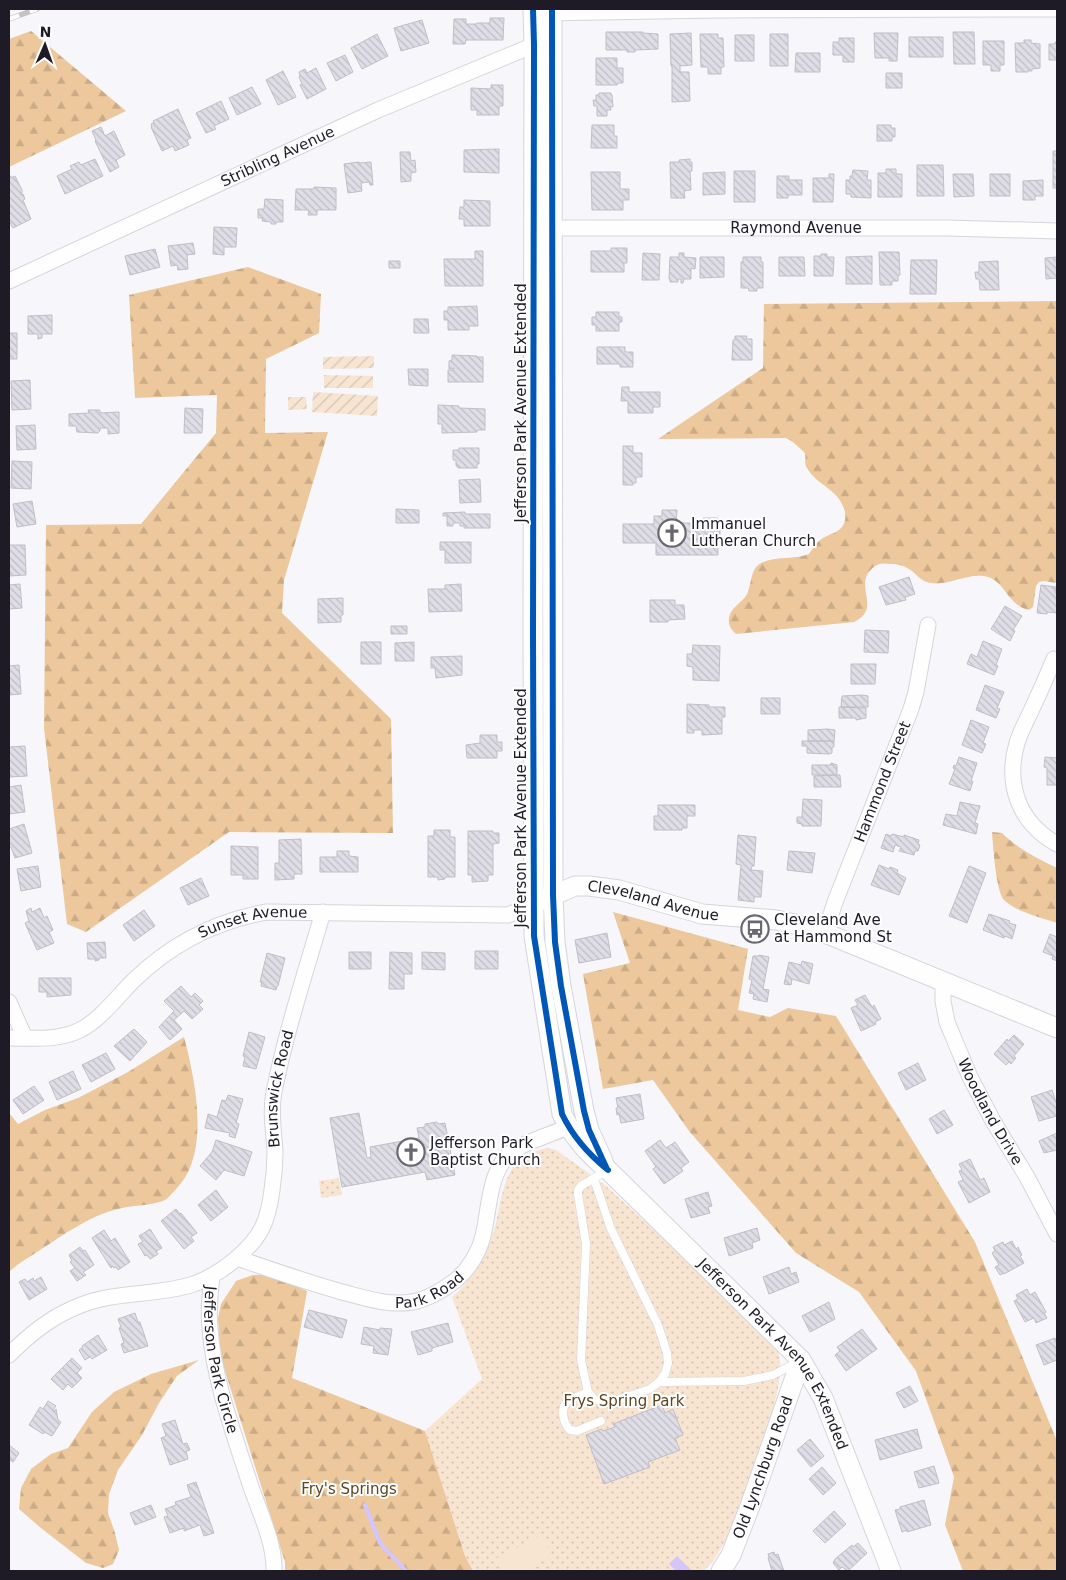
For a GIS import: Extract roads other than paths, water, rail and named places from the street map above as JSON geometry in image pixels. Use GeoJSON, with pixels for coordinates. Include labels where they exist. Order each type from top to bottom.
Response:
{"type":"FeatureCollection","features":[{"type":"Feature","properties":{"kind":"street"},"geometry":{"type":"LineString","coordinates":[[533,11],[1057,9]]}},
{"type":"Feature","properties":{"kind":"street","name":"Jefferson Park Avenue Extended"},"geometry":{"type":"LineString","coordinates":[[533,11],[543,45],[553,228],[553,895],[555,942],[561,986],[584,1111],[601,1174]]}},
{"type":"Feature","properties":{"kind":"street","name":"Jefferson Park Avenue Extended"},"geometry":{"type":"LineString","coordinates":[[552,11],[543,45],[534,228],[534,936],[558,1096],[562,1114],[568,1127],[601,1174],[801,1360],[823,1398],[891,1571]]}},
{"type":"Feature","properties":{"kind":"street","name":"Stribling Avenue"},"geometry":{"type":"LineString","coordinates":[[9,281],[378,110],[543,45]]}},
{"type":"Feature","properties":{"kind":"street","name":"Raymond Avenue"},"geometry":{"type":"LineString","coordinates":[[534,228],[948,228],[1057,231]]}},
{"type":"Feature","properties":{"kind":"street","name":"Hammond Street"},"geometry":{"type":"LineString","coordinates":[[824,933],[911,709],[916,692],[928,625]]}},
{"type":"Feature","properties":{"kind":"street"},"geometry":{"type":"LineString","coordinates":[[1054,659],[1017,743],[1014,780],[1017,798],[1024,815],[1043,836],[1057,844]]}},
{"type":"Feature","properties":{"kind":"street","name":"Cleveland Avenue"},"geometry":{"type":"LineString","coordinates":[[534,905],[574,886],[589,886],[619,890],[702,914],[776,920],[809,927],[1057,1028]]}},
{"type":"Feature","properties":{"kind":"street","name":"Sunset Avenue"},"geometry":{"type":"LineString","coordinates":[[9,1038],[64,1036],[79,1031],[103,1014],[154,962],[189,938],[222,923],[244,916],[267,912],[324,912],[508,916],[534,905]]}},
{"type":"Feature","properties":{"kind":"street","name":"Brunswick Road"},"geometry":{"type":"LineString","coordinates":[[237,1258],[259,1234],[270,1209],[275,1168],[272,1115],[274,1093],[296,1001],[324,912]]}},
{"type":"Feature","properties":{"kind":"street","name":"Woodland Drive"},"geometry":{"type":"LineString","coordinates":[[942,982],[947,1022],[967,1069],[993,1121],[1027,1177],[1057,1234]]}},
{"type":"Feature","properties":{"kind":"street"},"geometry":{"type":"LineString","coordinates":[[9,1002],[25,1038]]}},
{"type":"Feature","properties":{"kind":"street","name":"Park Road"},"geometry":{"type":"LineString","coordinates":[[237,1258],[314,1284],[378,1302],[413,1302],[430,1297],[446,1288],[460,1276],[469,1266],[478,1250],[483,1237],[493,1183],[505,1159],[515,1150],[568,1127]]}},
{"type":"Feature","properties":{"kind":"street"},"geometry":{"type":"LineString","coordinates":[[212,1276],[237,1258]]}},
{"type":"Feature","properties":{"kind":"street","name":"Jefferson Park Circle"},"geometry":{"type":"LineString","coordinates":[[9,1355],[40,1326],[60,1314],[82,1305],[104,1298],[194,1284],[212,1276],[209,1328],[214,1364],[238,1448],[272,1549],[274,1571]]}},
{"type":"Feature","properties":{"kind":"street","name":"Old Lynchburg Road"},"geometry":{"type":"LineString","coordinates":[[721,1571],[731,1555],[750,1506],[801,1360]]}},
{"type":"Feature","properties":{"kind":"lane"},"geometry":{"type":"LineString","coordinates":[[533,502],[552,502]]}},
{"type":"Feature","properties":{"kind":"lane"},"geometry":{"type":"LineString","coordinates":[[601,1174],[611,1230],[658,1325],[668,1353],[666,1368],[659,1382],[650,1389],[608,1403],[594,1399],[588,1392],[581,1360],[586,1244],[578,1190],[581,1186],[601,1174]]}},
{"type":"Feature","properties":{"kind":"lane"},"geometry":{"type":"LineString","coordinates":[[659,1382],[744,1381],[773,1376],[801,1360]]}},
{"type":"Feature","properties":{"kind":"lane"},"geometry":{"type":"LineString","coordinates":[[588,1392],[566,1403],[563,1417],[565,1426],[570,1430],[577,1430],[601,1421]]}},
{"type":"Feature","properties":{"kind":"waterway"},"geometry":{"type":"LineString","coordinates":[[365,1505],[380,1543],[406,1571]]}},
{"type":"Feature","properties":{"kind":"railway"},"geometry":{"type":"LineString","coordinates":[[9,19],[37,9]]}},
{"type":"Feature","properties":{"kind":"place","name":"Immanuel Lutheran Church"},"geometry":{"type":"Point","coordinates":[672,533]}},
{"type":"Feature","properties":{"kind":"place","name":"Cleveland Ave at Hammond St"},"geometry":{"type":"Point","coordinates":[755,929]}},
{"type":"Feature","properties":{"kind":"place","name":"Jefferson Park Baptist Church"},"geometry":{"type":"Point","coordinates":[411,1152]}},
{"type":"Feature","properties":{"kind":"park label","name":"Frys Spring Park"},"geometry":{"type":"Point","coordinates":[624,1401]}},
{"type":"Feature","properties":{"kind":"park label","name":"Fry's Springs"},"geometry":{"type":"Point","coordinates":[349,1489]}}]}
